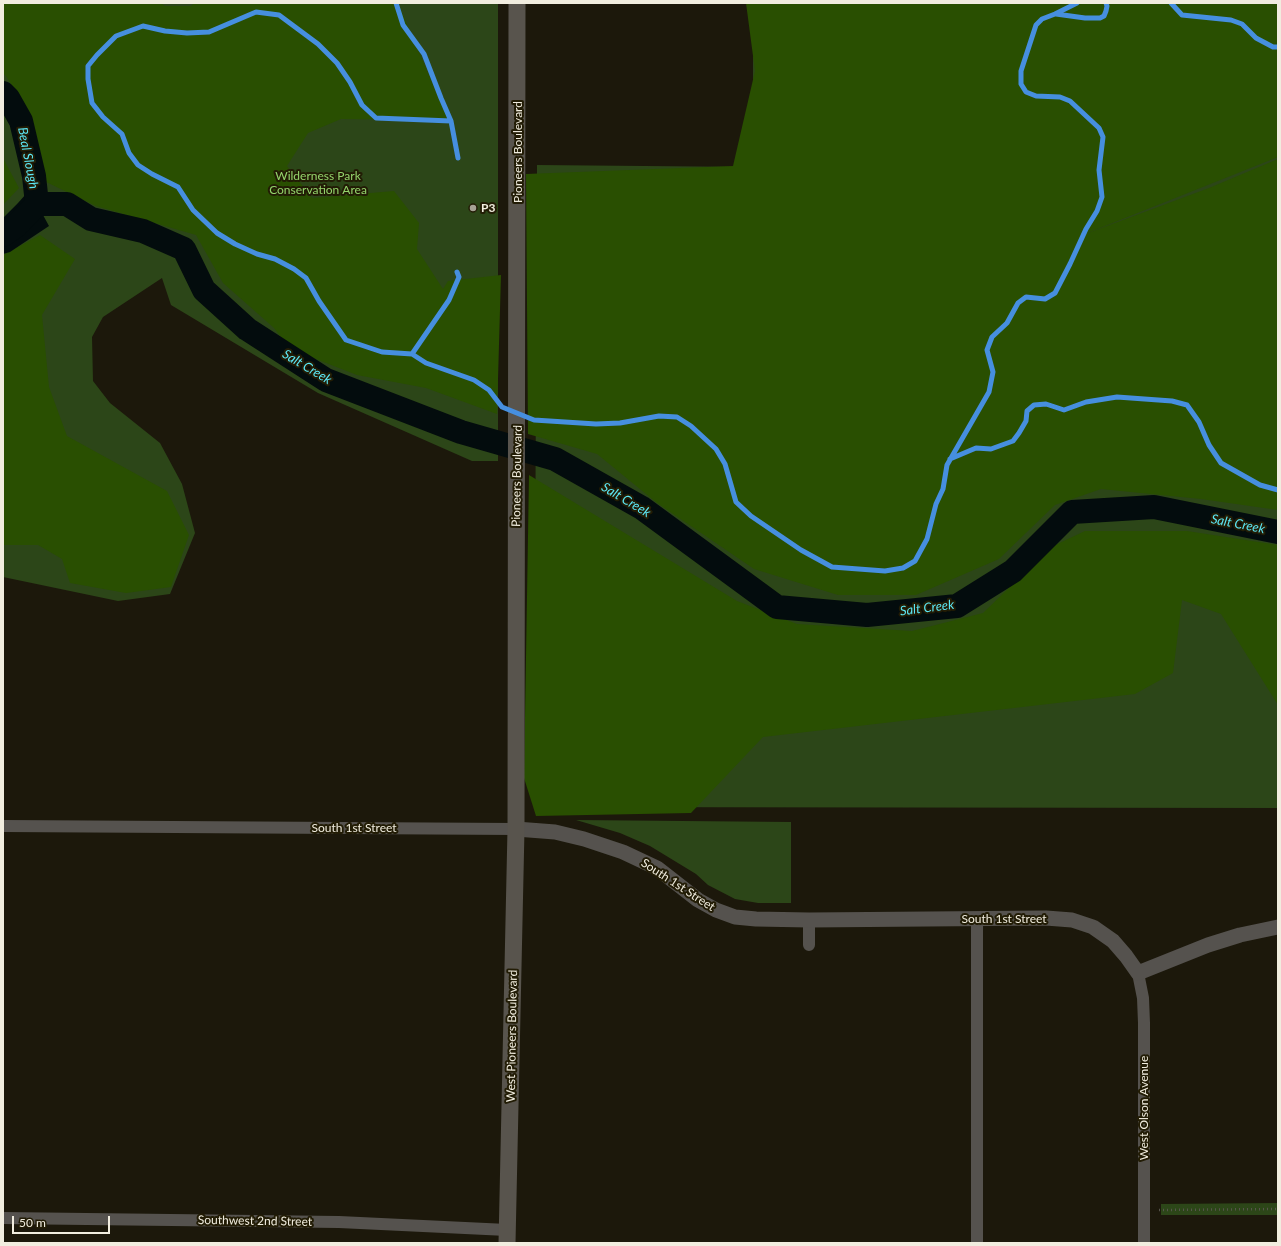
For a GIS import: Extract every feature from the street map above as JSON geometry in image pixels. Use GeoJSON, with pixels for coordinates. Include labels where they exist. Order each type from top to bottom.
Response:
{"type":"FeatureCollection","features":[{"type":"Feature","properties":{"kind":"main road","name":"Pioneers Boulevard"},"geometry":{"type":"LineString","coordinates":[[516,829],[516,493],[518,397],[517,3]]}},
{"type":"Feature","properties":{"kind":"main road","name":"West Pioneers Boulevard"},"geometry":{"type":"LineString","coordinates":[[507,1237],[516,829]]}},
{"type":"Feature","properties":{"kind":"street","name":"South 1st Street"},"geometry":{"type":"LineString","coordinates":[[3,826],[516,829],[555,832],[584,839],[624,852],[657,868],[698,900],[716,910],[735,917],[809,920],[977,918],[1046,918],[1072,920],[1093,928],[1113,941],[1138,973]]}},
{"type":"Feature","properties":{"kind":"street"},"geometry":{"type":"LineString","coordinates":[[977,918],[977,1243]]}},
{"type":"Feature","properties":{"kind":"street"},"geometry":{"type":"LineString","coordinates":[[809,920],[809,945]]}},
{"type":"Feature","properties":{"kind":"street"},"geometry":{"type":"LineString","coordinates":[[1138,973],[1208,945],[1240,935],[1278,927]]}},
{"type":"Feature","properties":{"kind":"street","name":"West Olson Avenue"},"geometry":{"type":"LineString","coordinates":[[1138,973],[1143,998],[1144,1022],[1144,1243]]}},
{"type":"Feature","properties":{"kind":"street","name":"Southwest 2nd Street"},"geometry":{"type":"LineString","coordinates":[[3,1218],[340,1222],[507,1237]]}},
{"type":"Feature","properties":{"kind":"path"},"geometry":{"type":"LineString","coordinates":[[1159,1210],[1278,1209]]}},
{"type":"Feature","properties":{"kind":"green space","name":"Wilderness Park Conservation Area"},"geometry":{"type":"Polygon","coordinates":[[[3,3],[498,3],[498,461],[472,461],[318,393],[171,305],[162,278],[103,317],[92,337],[93,381],[110,403],[160,443],[182,484],[195,533],[170,594],[118,601],[3,577],[3,3]]]}},
{"type":"Feature","properties":{"kind":"green space"},"geometry":{"type":"Polygon","coordinates":[[[3,3],[161,3],[165,6],[191,6],[194,3],[398,3],[448,120],[341,119],[308,133],[287,166],[312,198],[394,191],[419,223],[417,249],[443,289],[448,281],[501,275],[497,414],[426,388],[357,375],[290,349],[274,328],[223,283],[196,235],[96,206],[42,180],[28,112],[3,73],[3,3]]]}},
{"type":"Feature","properties":{"kind":"green space"},"geometry":{"type":"Polygon","coordinates":[[[746,3],[1278,3],[1278,157],[1080,236],[1209,188],[1278,159],[1278,510],[1201,499],[1101,489],[1055,505],[999,559],[916,595],[838,595],[754,569],[657,503],[597,454],[528,434],[526,174],[733,166],[755,71],[746,3]]]}},
{"type":"Feature","properties":{"kind":"green space"},"geometry":{"type":"Polygon","coordinates":[[[753,3],[1278,3],[1278,808],[534,807],[537,165],[753,167],[753,3]]]}},
{"type":"Feature","properties":{"kind":"green space"},"geometry":{"type":"Polygon","coordinates":[[[3,158],[19,188],[3,205],[3,158]]]}},
{"type":"Feature","properties":{"kind":"green space"},"geometry":{"type":"Polygon","coordinates":[[[40,235],[75,259],[42,315],[49,387],[67,436],[167,491],[189,535],[171,587],[126,593],[70,583],[62,559],[38,545],[3,545],[3,255],[40,235]]]}},
{"type":"Feature","properties":{"kind":"green space"},"geometry":{"type":"Polygon","coordinates":[[[529,475],[737,601],[797,624],[912,631],[983,613],[1051,547],[1085,531],[1187,531],[1278,545],[1278,705],[1221,614],[1182,600],[1173,673],[1135,694],[763,737],[691,813],[536,816],[524,778],[529,475]]]}},
{"type":"Feature","properties":{"kind":"green space"},"geometry":{"type":"Polygon","coordinates":[[[576,820],[791,822],[791,903],[758,903],[735,899],[708,885],[696,874],[650,846],[620,833],[576,820]]]}},
{"type":"Feature","properties":{"kind":"green space"},"geometry":{"type":"Polygon","coordinates":[[[1278,1203],[1278,1215],[1161,1215],[1161,1204],[1278,1203]]]}},
{"type":"Feature","properties":{"kind":"shaded area"},"geometry":{"type":"Polygon","coordinates":[[[26,194],[37,204],[49,226],[10,252],[3,254],[3,218],[26,194]]]}},
{"type":"Feature","properties":{"kind":"waterway","name":"Beal Slough"},"geometry":{"type":"LineString","coordinates":[[3,93],[8,98],[21,121],[34,176],[37,204]]}},
{"type":"Feature","properties":{"kind":"waterway","name":"Salt Creek"},"geometry":{"type":"LineString","coordinates":[[3,235],[16,226],[37,204],[67,204],[91,219],[143,231],[184,249],[204,290],[247,329],[326,380],[461,432],[555,459],[642,508],[777,607],[867,615],[957,606],[1013,571],[1072,512],[1154,507],[1278,532]]}},
{"type":"Feature","properties":{"kind":"cycle path"},"geometry":{"type":"LineString","coordinates":[[396,3],[403,25],[424,54],[451,121],[458,158]]}},
{"type":"Feature","properties":{"kind":"cycle path"},"geometry":{"type":"LineString","coordinates":[[457,272],[459,277],[449,300],[412,354],[426,363],[474,380],[489,390],[502,407],[534,420],[596,424],[620,423],[659,416],[677,417],[691,426],[716,449],[725,464],[736,502],[751,516],[801,550],[832,567],[885,571],[903,568],[915,561],[927,539],[936,504],[943,489],[947,465],[989,392],[993,372],[987,350],[992,337],[1007,323],[1018,303],[1026,297],[1045,299],[1055,293],[1086,229],[1097,211],[1102,197],[1099,170],[1103,137],[1099,128],[1070,101],[1060,97],[1036,96],[1026,92],[1021,84],[1021,71],[1036,25],[1042,19],[1077,3]]}},
{"type":"Feature","properties":{"kind":"cycle path"},"geometry":{"type":"LineString","coordinates":[[1056,14],[1085,18],[1100,18],[1104,16],[1107,6],[1106,3]]}},
{"type":"Feature","properties":{"kind":"cycle path"},"geometry":{"type":"LineString","coordinates":[[1171,3],[1182,15],[1231,20],[1242,24],[1256,38],[1273,47],[1278,47]]}},
{"type":"Feature","properties":{"kind":"cycle path"},"geometry":{"type":"LineString","coordinates":[[412,354],[382,352],[346,340],[319,301],[306,278],[294,269],[275,259],[257,254],[235,244],[217,233],[193,210],[178,187],[138,165],[129,153],[122,134],[103,117],[92,103],[88,79],[88,66],[116,36],[143,26],[165,31],[187,33],[209,32],[256,12],[279,15],[318,44],[337,63],[350,82],[362,105],[376,118],[451,121]]}},
{"type":"Feature","properties":{"kind":"cycle path"},"geometry":{"type":"LineString","coordinates":[[950,459],[976,448],[991,449],[1013,441],[1026,421],[1027,411],[1034,405],[1046,404],[1064,410],[1086,402],[1117,397],[1172,401],[1187,405],[1199,422],[1209,445],[1221,463],[1260,485],[1278,490]]}},
{"type":"Feature","properties":{"kind":"place","name":"P3"},"geometry":{"type":"Point","coordinates":[473,208]}}]}
